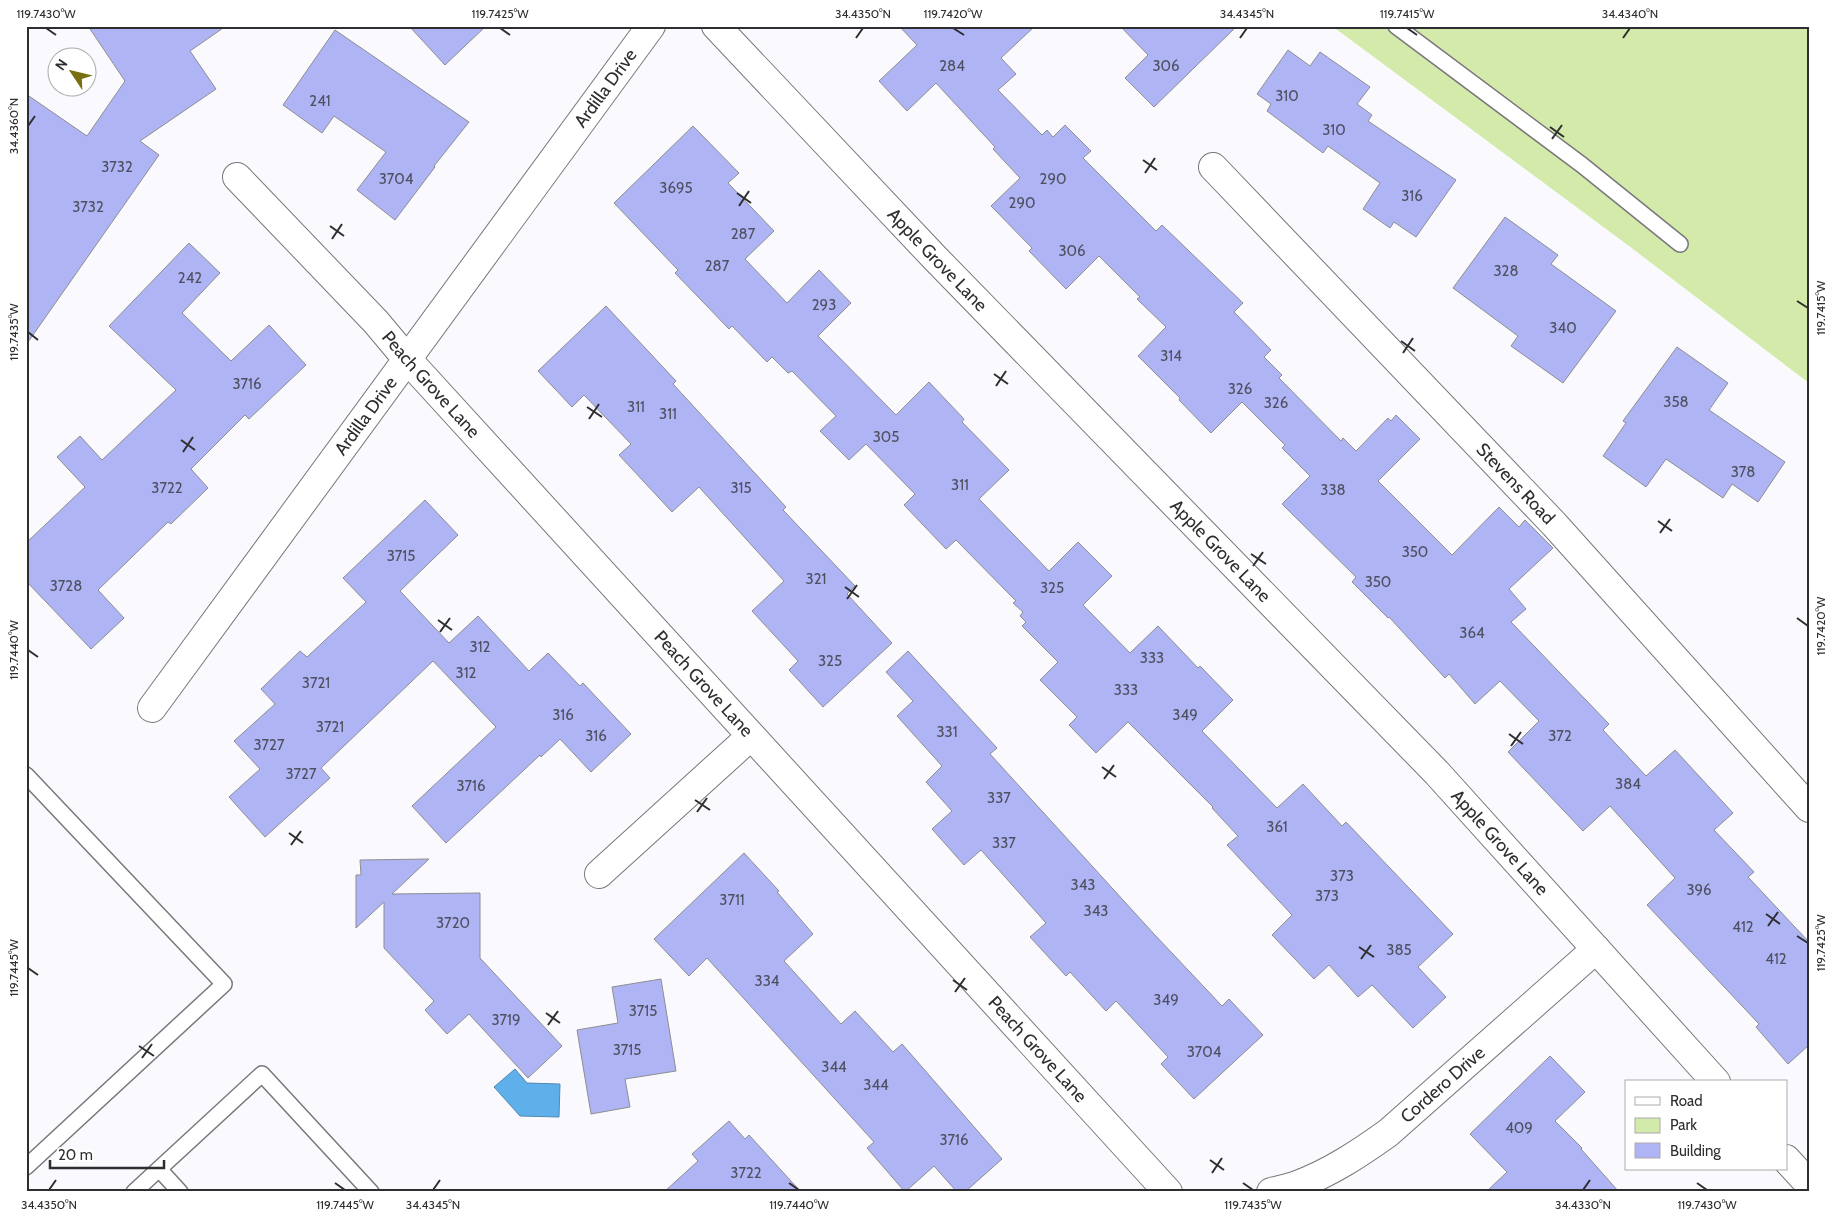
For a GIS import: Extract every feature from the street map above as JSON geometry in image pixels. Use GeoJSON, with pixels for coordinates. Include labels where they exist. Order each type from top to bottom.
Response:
{"type":"FeatureCollection","features":[{"type":"Feature","properties":{"kind":"street","name":"Ardilla Drive"},"geometry":{"type":"LineString","coordinates":[[152,708],[650,26]]}},
{"type":"Feature","properties":{"kind":"street","name":"Apple Grove Lane"},"geometry":{"type":"LineString","coordinates":[[716,26],[935,258],[1437,773],[1714,1080]]}},
{"type":"Feature","properties":{"kind":"street","name":"Stevens Road"},"geometry":{"type":"LineString","coordinates":[[1213,167],[1554,524],[1809,808]]}},
{"type":"Feature","properties":{"kind":"street","name":"Peach Grove Lane"},"geometry":{"type":"LineString","coordinates":[[237,177],[376,322],[407,359],[750,736],[1168,1192]]}},
{"type":"Feature","properties":{"kind":"street"},"geometry":{"type":"LineString","coordinates":[[599,874],[750,736]]}},
{"type":"Feature","properties":{"kind":"street","name":"Cordero Drive"},"geometry":{"type":"LineString","coordinates":[[1271,1192],[1297,1186],[1357,1155],[1388,1133],[1596,949]]}},
{"type":"Feature","properties":{"kind":"street"},"geometry":{"type":"LineString","coordinates":[[1788,1161],[1809,1184]]}},
{"type":"Feature","properties":{"kind":"lane"},"geometry":{"type":"LineString","coordinates":[[1396,26],[1582,165],[1680,244]]}},
{"type":"Feature","properties":{"kind":"lane"},"geometry":{"type":"LineString","coordinates":[[26,775],[224,984],[26,1167]]}},
{"type":"Feature","properties":{"kind":"lane"},"geometry":{"type":"LineString","coordinates":[[134,1192],[262,1074],[370,1192]]}},
{"type":"Feature","properties":{"kind":"lane"},"geometry":{"type":"LineString","coordinates":[[159,1169],[180,1192]]}},
{"type":"Feature","properties":{"kind":"green space"},"geometry":{"type":"Polygon","coordinates":[[[1332,26],[1809,26],[1809,383],[1629,246],[1332,26]]]}},
{"type":"Feature","properties":{"kind":"water"},"geometry":{"type":"Polygon","coordinates":[[[515,1069],[527,1083],[560,1084],[559,1117],[520,1116],[494,1087],[515,1069]]]}},
{"type":"Feature","properties":{"kind":"building"},"geometry":{"type":"Polygon","coordinates":[[[88,26],[226,26],[190,51],[216,89],[140,141],[159,155],[26,345],[26,94],[87,136],[125,81],[88,26]]]}},
{"type":"Feature","properties":{"kind":"building"},"geometry":{"type":"Polygon","coordinates":[[[409,26],[486,26],[445,65],[409,26]]]}},
{"type":"Feature","properties":{"kind":"building"},"geometry":{"type":"Polygon","coordinates":[[[899,26],[1035,26],[1001,58],[1016,74],[998,90],[1042,135],[1047,130],[1053,137],[1065,125],[1091,151],[1083,158],[1156,231],[1162,225],[1243,303],[1234,312],[1271,350],[1264,357],[1282,375],[1279,378],[1341,441],[1343,438],[1356,451],[1388,418],[1391,421],[1396,415],[1420,439],[1378,481],[1452,555],[1499,507],[1519,527],[1525,520],[1553,548],[1509,589],[1526,609],[1511,622],[1609,724],[1603,730],[1646,776],[1675,750],[1733,813],[1714,830],[1754,872],[1748,877],[1809,942],[1809,1045],[1788,1064],[1756,1027],[1759,1024],[1647,905],[1675,878],[1610,806],[1583,831],[1508,752],[1539,721],[1500,681],[1475,704],[1449,674],[1445,678],[1389,617],[1352,582],[1356,577],[1282,504],[1310,476],[1282,448],[1285,445],[1242,402],[1211,433],[1179,400],[1180,398],[1138,356],[1166,327],[1137,299],[1140,297],[1099,256],[1066,289],[1029,251],[1032,248],[991,206],[1020,178],[993,149],[995,147],[936,83],[907,111],[879,81],[917,45],[899,26]]]}},
{"type":"Feature","properties":{"kind":"building"},"geometry":{"type":"Polygon","coordinates":[[[1120,26],[1237,26],[1154,107],[1125,78],[1148,55],[1120,26]]]}},
{"type":"Feature","properties":{"kind":"building"},"geometry":{"type":"Polygon","coordinates":[[[335,30],[469,122],[395,220],[357,190],[386,152],[334,116],[322,133],[283,105],[335,30]]]}},
{"type":"Feature","properties":{"kind":"building"},"geometry":{"type":"Polygon","coordinates":[[[1288,50],[1310,66],[1320,52],[1370,87],[1357,104],[1372,115],[1368,121],[1456,180],[1416,237],[1394,222],[1390,228],[1363,209],[1380,183],[1328,146],[1323,153],[1267,111],[1271,104],[1257,94],[1288,50]]]}},
{"type":"Feature","properties":{"kind":"building"},"geometry":{"type":"Polygon","coordinates":[[[693,126],[739,173],[728,183],[774,231],[745,259],[787,303],[819,270],[851,303],[818,336],[896,415],[929,382],[964,419],[962,422],[1009,470],[979,499],[1049,571],[1078,542],[1112,576],[1083,605],[1130,653],[1158,626],[1198,668],[1200,666],[1233,700],[1202,731],[1277,808],[1303,784],[1342,826],[1346,822],[1453,934],[1418,967],[1446,997],[1413,1028],[1372,985],[1358,997],[1329,965],[1314,979],[1272,935],[1292,915],[1227,845],[1238,836],[1213,807],[1128,722],[1096,753],[1069,725],[1077,717],[1040,680],[1058,662],[1022,626],[1026,622],[1020,616],[1023,612],[1013,603],[1016,601],[956,540],[946,549],[904,505],[915,494],[866,444],[849,460],[820,431],[836,416],[792,371],[788,373],[772,357],[767,362],[732,326],[729,329],[675,273],[678,270],[614,203],[693,126]]]}},
{"type":"Feature","properties":{"kind":"building"},"geometry":{"type":"Polygon","coordinates":[[[1505,217],[1558,255],[1551,264],[1616,311],[1563,383],[1511,346],[1518,336],[1453,288],[1505,217]]]}},
{"type":"Feature","properties":{"kind":"building"},"geometry":{"type":"Polygon","coordinates":[[[189,243],[220,273],[182,313],[231,361],[269,325],[306,365],[249,419],[245,415],[191,469],[208,488],[171,524],[168,522],[98,590],[124,618],[91,649],[26,581],[26,543],[85,487],[57,457],[80,436],[102,460],[176,390],[109,326],[189,243]]]}},
{"type":"Feature","properties":{"kind":"building"},"geometry":{"type":"Polygon","coordinates":[[[606,306],[676,381],[673,384],[786,507],[783,510],[855,586],[847,594],[892,643],[823,707],[789,670],[798,661],[752,611],[784,581],[699,487],[672,512],[619,455],[631,444],[584,395],[572,407],[538,371],[606,306]]]}},
{"type":"Feature","properties":{"kind":"building"},"geometry":{"type":"Polygon","coordinates":[[[1677,347],[1728,383],[1709,410],[1785,462],[1758,502],[1732,484],[1723,498],[1666,459],[1646,487],[1603,456],[1626,423],[1623,421],[1677,347]]]}},
{"type":"Feature","properties":{"kind":"building"},"geometry":{"type":"Polygon","coordinates":[[[425,500],[458,535],[400,591],[449,643],[478,616],[529,671],[548,653],[580,686],[583,683],[631,734],[591,772],[560,739],[541,757],[540,755],[446,843],[412,806],[496,727],[433,661],[321,768],[330,778],[265,837],[229,797],[260,769],[234,741],[275,704],[261,689],[300,651],[307,657],[366,602],[343,578],[425,500]]]}},
{"type":"Feature","properties":{"kind":"building"},"geometry":{"type":"Polygon","coordinates":[[[908,651],[997,748],[990,754],[1154,934],[1222,1006],[1229,999],[1263,1035],[1194,1099],[1161,1064],[1168,1057],[1116,1001],[1106,1011],[1070,972],[1066,976],[1030,937],[1046,923],[981,850],[964,865],[932,829],[952,811],[926,782],[942,766],[897,716],[913,701],[886,672],[908,651]]]}},
{"type":"Feature","properties":{"kind":"building"},"geometry":{"type":"Polygon","coordinates":[[[744,853],[779,891],[777,892],[813,934],[784,961],[841,1024],[855,1011],[893,1052],[902,1044],[1002,1159],[965,1192],[957,1192],[934,1166],[905,1192],[867,1148],[874,1142],[707,958],[689,976],[654,939],[744,853]]]}},
{"type":"Feature","properties":{"kind":"building"},"geometry":{"type":"Polygon","coordinates":[[[429,859],[392,894],[480,893],[480,958],[562,1046],[528,1078],[469,1014],[447,1034],[425,1010],[434,1001],[384,948],[384,902],[356,928],[356,875],[361,875],[360,860],[429,859]]]}},
{"type":"Feature","properties":{"kind":"building"},"geometry":{"type":"Polygon","coordinates":[[[661,979],[676,1071],[625,1079],[630,1107],[591,1114],[577,1030],[618,1023],[612,987],[661,979]]]}},
{"type":"Feature","properties":{"kind":"building"},"geometry":{"type":"Polygon","coordinates":[[[1550,1056],[1585,1092],[1555,1121],[1582,1148],[1619,1192],[1486,1192],[1507,1172],[1470,1134],[1550,1056]]]}},
{"type":"Feature","properties":{"kind":"building"},"geometry":{"type":"Polygon","coordinates":[[[729,1121],[745,1139],[749,1135],[801,1192],[664,1192],[698,1161],[692,1154],[729,1121]]]}}]}
